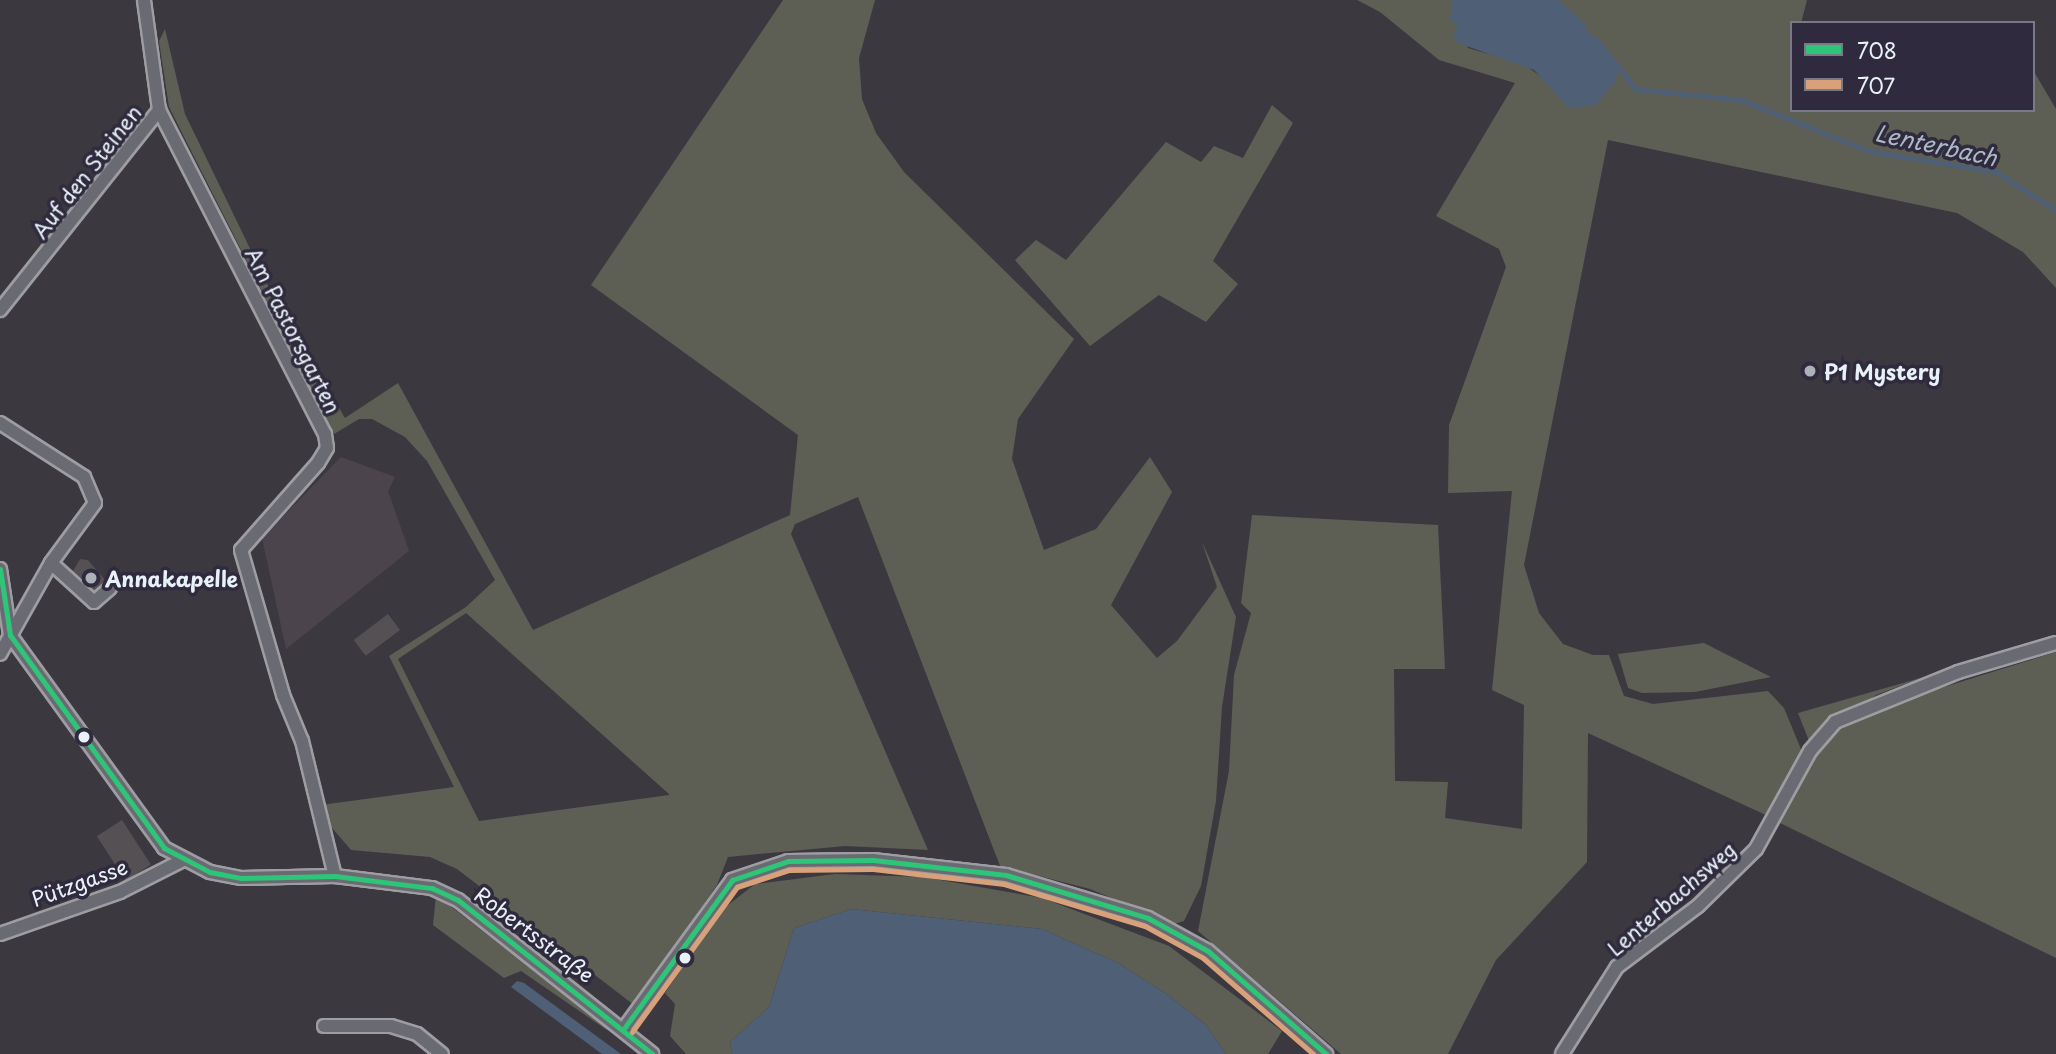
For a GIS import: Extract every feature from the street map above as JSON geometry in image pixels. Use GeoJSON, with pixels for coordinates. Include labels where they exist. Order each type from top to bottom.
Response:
{"type":"FeatureCollection","features":[{"type":"Feature","properties":{"kind":"street","name":"Auf den Steinen"},"geometry":{"type":"LineString","coordinates":[[0,310],[159,110],[144,0]]}},
{"type":"Feature","properties":{"kind":"street","name":"Am Pastorsgarten"},"geometry":{"type":"LineString","coordinates":[[159,110],[325,433],[327,448],[318,463],[241,550],[283,695],[302,741],[335,876]]}},
{"type":"Feature","properties":{"kind":"street"},"geometry":{"type":"LineString","coordinates":[[0,422],[46,447],[93,490],[95,503],[51,564],[0,654]]}},
{"type":"Feature","properties":{"kind":"street"},"geometry":{"type":"LineString","coordinates":[[51,564],[94,603],[110,588]]}},
{"type":"Feature","properties":{"kind":"street"},"geometry":{"type":"LineString","coordinates":[[0,569],[10,635],[164,848],[183,860],[241,878],[335,876]]}},
{"type":"Feature","properties":{"kind":"street","name":"Lenterbachsweg"},"geometry":{"type":"LineString","coordinates":[[1562,1054],[1617,967],[1698,906],[1756,849],[1810,751],[1835,722],[1958,672],[2056,643]]}},
{"type":"Feature","properties":{"kind":"street","name":"Pützgasse"},"geometry":{"type":"LineString","coordinates":[[0,934],[120,892],[183,860]]}},
{"type":"Feature","properties":{"kind":"street"},"geometry":{"type":"LineString","coordinates":[[625,1027],[732,880],[788,861],[923,862],[1006,875],[1148,918],[1208,951],[1326,1054]]}},
{"type":"Feature","properties":{"kind":"street","name":"Robertsstraße"},"geometry":{"type":"LineString","coordinates":[[335,876],[405,881],[458,900],[625,1027],[652,1054]]}},
{"type":"Feature","properties":{"kind":"street"},"geometry":{"type":"LineString","coordinates":[[324,1026],[391,1026],[417,1034],[442,1054]]}},
{"type":"Feature","properties":{"kind":"shaded area"},"geometry":{"type":"Polygon","coordinates":[[[783,0],[875,0],[859,58],[862,99],[876,133],[904,172],[1074,339],[1018,419],[1012,459],[1044,550],[1096,529],[1150,457],[1172,492],[1111,605],[1157,658],[1177,641],[1217,587],[1202,542],[1236,617],[1222,707],[1216,801],[1201,886],[1184,921],[1174,924],[1090,889],[1000,866],[858,497],[795,524],[791,534],[928,850],[845,846],[728,857],[717,885],[634,1005],[457,869],[430,857],[351,850],[326,821],[321,805],[454,787],[389,656],[466,607],[495,580],[427,461],[405,437],[372,419],[359,419],[334,434],[169,107],[159,41],[165,29],[185,114],[272,294],[345,418],[398,383],[533,630],[790,515],[798,435],[591,285],[783,0]],[[466,613],[398,659],[479,821],[669,794],[466,613]]]}},
{"type":"Feature","properties":{"kind":"shaded area"},"geometry":{"type":"Polygon","coordinates":[[[1357,0],[1452,0],[1468,48],[1524,64],[1540,76],[1569,11],[1555,0],[1807,0],[1802,21],[1790,21],[1790,112],[2035,112],[2035,73],[2056,109],[2056,288],[2023,252],[1957,213],[1608,140],[1524,565],[1539,613],[1563,644],[1593,655],[1609,655],[1624,696],[1653,704],[1768,691],[1784,708],[1803,754],[1768,816],[1588,733],[1587,862],[1496,960],[1448,1054],[1341,1054],[1198,931],[1229,771],[1234,675],[1251,613],[1241,603],[1252,515],[1438,525],[1445,669],[1394,669],[1395,781],[1448,782],[1445,818],[1522,829],[1524,705],[1492,690],[1512,491],[1448,493],[1449,425],[1506,267],[1499,249],[1436,216],[1515,83],[1439,60],[1380,12],[1357,0]]]}},
{"type":"Feature","properties":{"kind":"shaded area"},"geometry":{"type":"Polygon","coordinates":[[[1272,105],[1293,123],[1213,261],[1238,284],[1206,322],[1159,295],[1090,346],[1015,260],[1036,240],[1066,260],[1166,142],[1201,162],[1214,146],[1243,158],[1272,105]]]}},
{"type":"Feature","properties":{"kind":"shaded area"},"geometry":{"type":"Polygon","coordinates":[[[341,457],[395,477],[388,491],[409,551],[286,649],[262,538],[341,457]]]}},
{"type":"Feature","properties":{"kind":"shaded area"},"geometry":{"type":"Polygon","coordinates":[[[1704,643],[1771,677],[1695,692],[1642,693],[1628,688],[1618,654],[1704,643]]]}},
{"type":"Feature","properties":{"kind":"shaded area"},"geometry":{"type":"Polygon","coordinates":[[[2056,652],[2056,958],[1778,822],[1811,761],[1845,724],[1877,708],[2056,652]]]}},
{"type":"Feature","properties":{"kind":"shaded area"},"geometry":{"type":"Polygon","coordinates":[[[1924,677],[1876,695],[1809,741],[1798,713],[1924,677]]]}},
{"type":"Feature","properties":{"kind":"shaded area"},"geometry":{"type":"Polygon","coordinates":[[[835,874],[923,877],[1042,898],[1169,946],[1282,1031],[1268,1054],[1226,1054],[1206,1025],[1168,995],[1120,964],[1042,929],[851,909],[794,928],[769,1007],[730,1042],[732,1054],[686,1054],[670,1036],[675,1004],[665,993],[723,909],[755,884],[835,874]]]}},
{"type":"Feature","properties":{"kind":"shaded area"},"geometry":{"type":"Polygon","coordinates":[[[436,895],[608,1028],[607,1030],[521,971],[504,978],[433,925],[436,895]]]}},
{"type":"Feature","properties":{"kind":"water"},"geometry":{"type":"Polygon","coordinates":[[[1452,0],[1555,0],[1603,46],[1617,70],[1616,81],[1595,105],[1569,108],[1534,70],[1458,43],[1453,34],[1458,27],[1450,19],[1452,0]]]}},
{"type":"Feature","properties":{"kind":"water"},"geometry":{"type":"Polygon","coordinates":[[[851,909],[1042,929],[1120,964],[1168,995],[1206,1025],[1226,1054],[732,1054],[730,1042],[769,1007],[794,928],[851,909]]]}},
{"type":"Feature","properties":{"kind":"water"},"geometry":{"type":"Polygon","coordinates":[[[517,981],[524,983],[621,1054],[602,1054],[511,987],[517,981]]]}},
{"type":"Feature","properties":{"kind":"building","name":"Annakapelle"},"geometry":{"type":"Polygon","coordinates":[[[80,559],[88,560],[106,581],[94,590],[73,571],[80,559]]]}},
{"type":"Feature","properties":{"kind":"building"},"geometry":{"type":"Polygon","coordinates":[[[388,614],[400,630],[366,656],[354,640],[388,614]]]}},
{"type":"Feature","properties":{"kind":"building"},"geometry":{"type":"Polygon","coordinates":[[[122,820],[151,864],[126,881],[97,836],[122,820]]]}},
{"type":"Feature","properties":{"kind":"waterway","name":"Lenterbach"},"geometry":{"type":"LineString","coordinates":[[1555,0],[1584,26]]}},
{"type":"Feature","properties":{"kind":"waterway","name":"Lenterbach"},"geometry":{"type":"LineString","coordinates":[[1597,40],[1636,89],[1742,100],[1869,151],[1996,172],[2056,210]]}},
{"type":"Feature","properties":{"kind":"transit line","name":"708"},"geometry":{"type":"LineString","coordinates":[[0,569],[10,635],[164,848],[210,872],[241,878],[335,876],[432,888],[458,900],[652,1054]]}},
{"type":"Feature","properties":{"kind":"transit line","name":"708"},"geometry":{"type":"LineString","coordinates":[[625,1027],[732,880],[788,861],[873,860],[1006,875],[1148,918],[1208,951],[1326,1054]]}},
{"type":"Feature","properties":{"kind":"transit line","name":"707"},"geometry":{"type":"LineString","coordinates":[[632,1032],[737,887],[789,870],[873,869],[1004,884],[1145,926],[1203,958],[1313,1054]]}},
{"type":"Feature","properties":{"kind":"place","name":"P1 Mystery"},"geometry":{"type":"Point","coordinates":[1810,371]}},
{"type":"Feature","properties":{"kind":"place","name":"Annakapelle"},"geometry":{"type":"Point","coordinates":[91,578]}}]}
